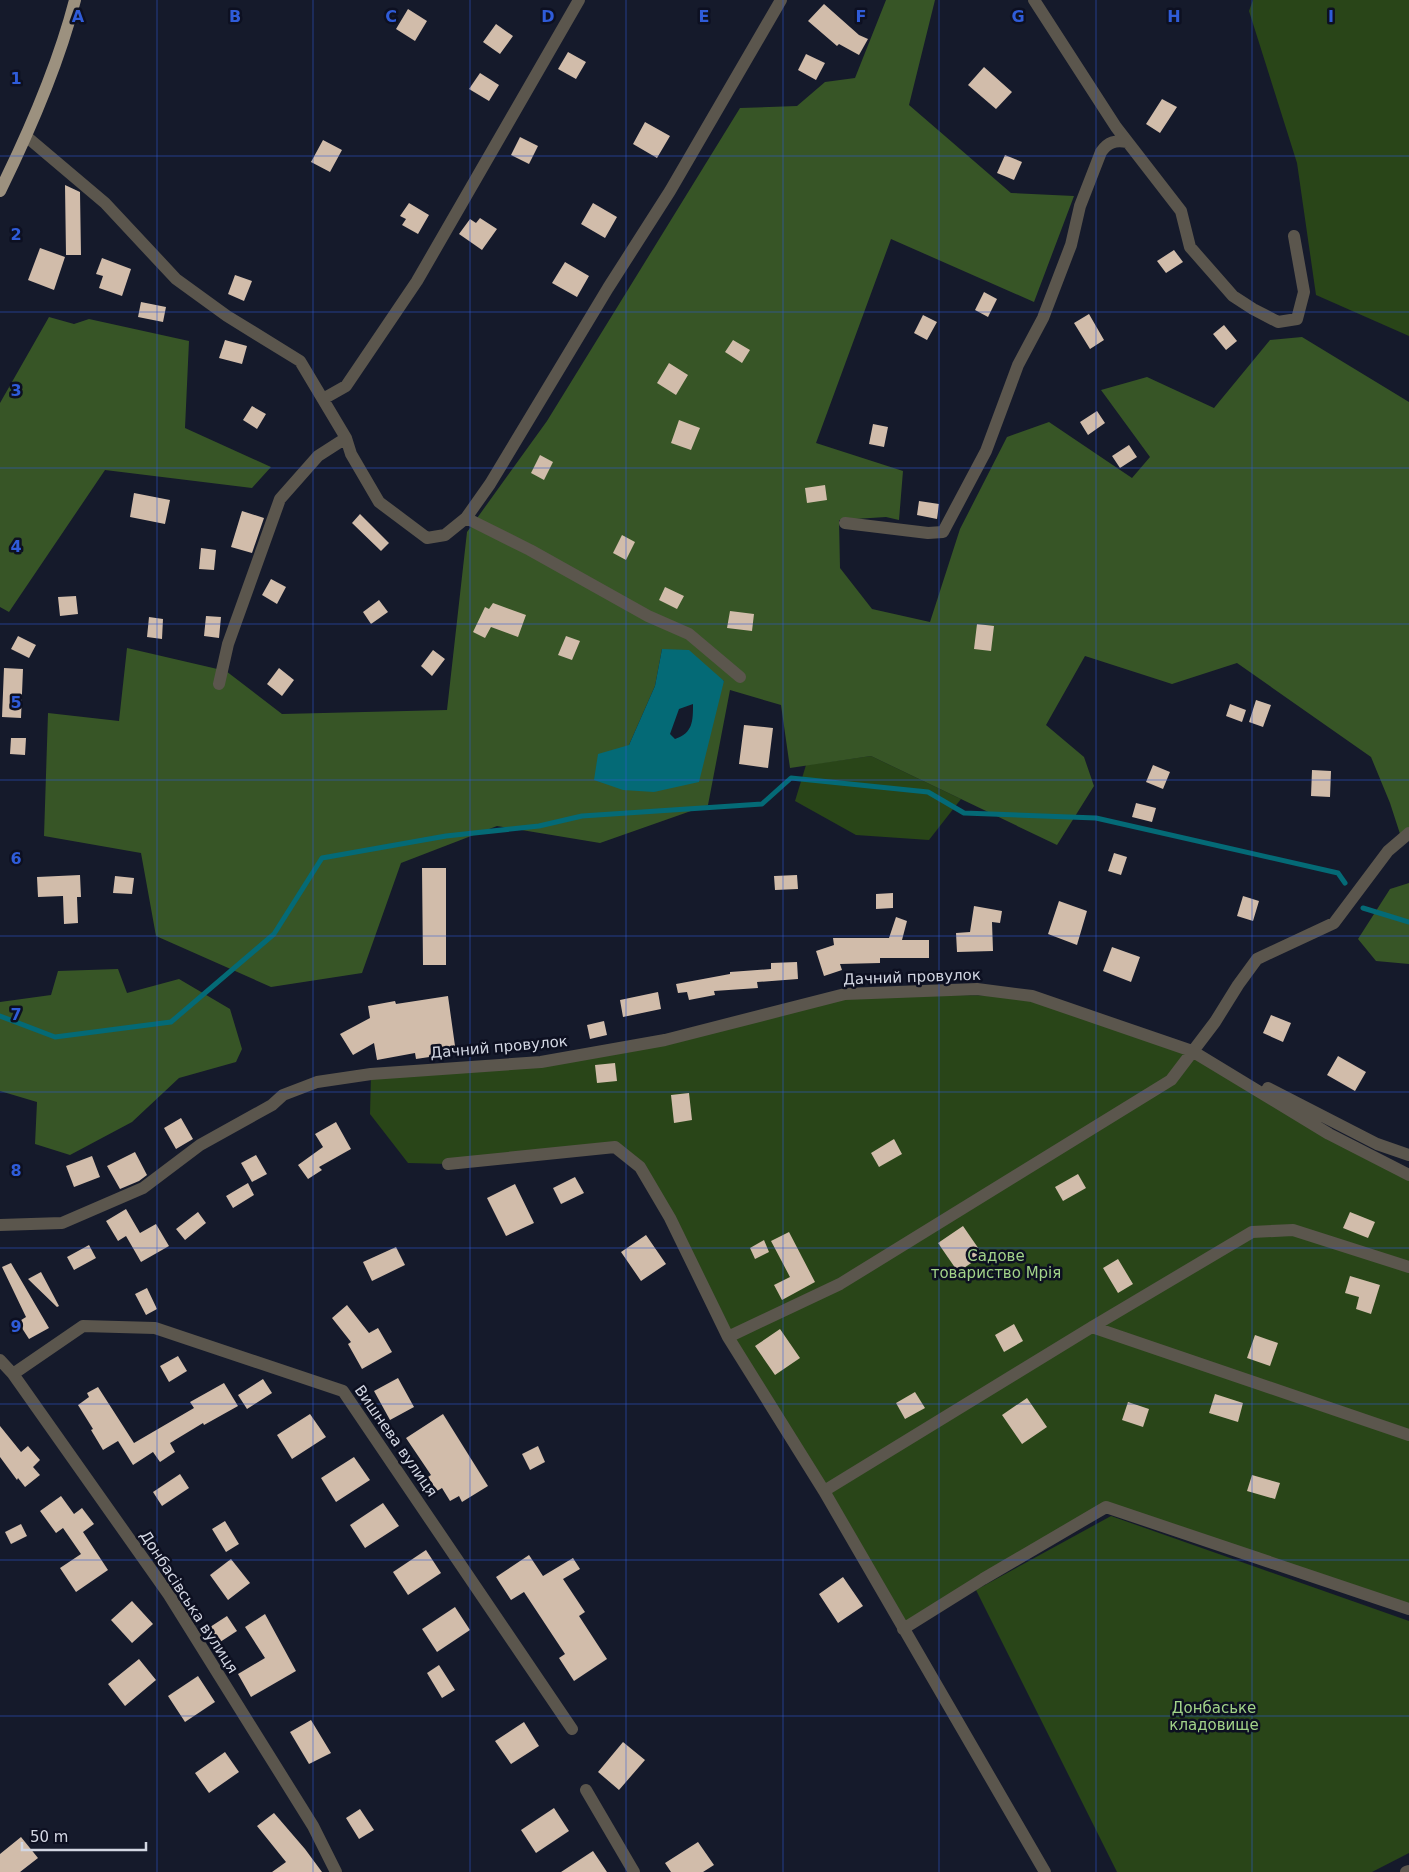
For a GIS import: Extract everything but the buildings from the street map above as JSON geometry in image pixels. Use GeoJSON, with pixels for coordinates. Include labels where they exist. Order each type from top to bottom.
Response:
{"type":"FeatureCollection","features":[{"type":"Feature","properties":{"kind":"main road"},"geometry":{"type":"LineString","coordinates":[[0,191],[27,136],[66,33],[75,0]]}},
{"type":"Feature","properties":{"kind":"street"},"geometry":{"type":"LineString","coordinates":[[323,399],[346,386],[417,281],[579,0]]}},
{"type":"Feature","properties":{"kind":"street"},"geometry":{"type":"LineString","coordinates":[[27,136],[106,203],[176,279],[227,316],[300,361],[346,438],[351,454],[379,502],[427,538],[445,535],[466,518],[490,484],[608,288],[670,191],[781,0]]}},
{"type":"Feature","properties":{"kind":"street"},"geometry":{"type":"LineString","coordinates":[[1034,0],[1116,127],[1181,211],[1190,247],[1233,296],[1278,322],[1297,319],[1304,292],[1294,236]]}},
{"type":"Feature","properties":{"kind":"street"},"geometry":{"type":"LineString","coordinates":[[845,523],[928,533],[943,532],[986,451],[1018,365],[1043,318],[1071,245],[1080,206],[1101,152],[1107,144],[1116,140],[1127,142]]}},
{"type":"Feature","properties":{"kind":"street"},"geometry":{"type":"LineString","coordinates":[[219,684],[228,644],[280,499],[318,456],[346,438]]}},
{"type":"Feature","properties":{"kind":"street"},"geometry":{"type":"LineString","coordinates":[[466,518],[530,550],[648,616],[689,634],[740,678]]}},
{"type":"Feature","properties":{"kind":"street"},"geometry":{"type":"LineString","coordinates":[[728,1337],[840,1284],[1171,1080],[1215,1022],[1238,984],[1257,959],[1334,923],[1388,851],[1409,833]]}},
{"type":"Feature","properties":{"kind":"street","name":"Дачний провулок"},"geometry":{"type":"LineString","coordinates":[[0,1225],[62,1223],[143,1188],[200,1145],[272,1105],[282,1095],[316,1082],[371,1074],[541,1062],[665,1040],[845,994],[977,989],[1032,996],[1192,1051]]}},
{"type":"Feature","properties":{"kind":"street"},"geometry":{"type":"LineString","coordinates":[[1192,1051],[1377,1144],[1409,1155]]}},
{"type":"Feature","properties":{"kind":"street"},"geometry":{"type":"LineString","coordinates":[[1192,1051],[1329,1134],[1409,1175]]}},
{"type":"Feature","properties":{"kind":"street"},"geometry":{"type":"LineString","coordinates":[[448,1164],[615,1147],[640,1167],[670,1218],[728,1337],[824,1491],[1045,1872]]}},
{"type":"Feature","properties":{"kind":"street"},"geometry":{"type":"LineString","coordinates":[[824,1491],[1092,1327],[1252,1232],[1293,1230],[1409,1267]]}},
{"type":"Feature","properties":{"kind":"street","name":"Вишнева вулиця"},"geometry":{"type":"LineString","coordinates":[[12,1374],[83,1326],[155,1328],[343,1391],[572,1728]]}},
{"type":"Feature","properties":{"kind":"street"},"geometry":{"type":"LineString","coordinates":[[1092,1327],[1409,1435]]}},
{"type":"Feature","properties":{"kind":"street","name":"Донбасівська вулиця"},"geometry":{"type":"LineString","coordinates":[[0,1360],[12,1374],[169,1595],[313,1826],[336,1872]]}},
{"type":"Feature","properties":{"kind":"street"},"geometry":{"type":"LineString","coordinates":[[903,1629],[982,1579],[1106,1507],[1409,1609]]}},
{"type":"Feature","properties":{"kind":"street"},"geometry":{"type":"LineString","coordinates":[[586,1790],[634,1872]]}},
{"type":"Feature","properties":{"kind":"green space"},"geometry":{"type":"Polygon","coordinates":[[[1253,0],[1409,0],[1409,336],[1316,295],[1297,163],[1249,11],[1253,0]]]}},
{"type":"Feature","properties":{"kind":"green space"},"geometry":{"type":"Polygon","coordinates":[[[871,756],[961,799],[929,840],[856,835],[795,801],[806,765],[871,756]]]}},
{"type":"Feature","properties":{"kind":"green space","name":"Садове товариство Мрія"},"geometry":{"type":"Polygon","coordinates":[[[845,994],[1032,996],[1192,1051],[1409,1175],[1409,1609],[1106,1507],[903,1629],[728,1337],[640,1167],[615,1147],[448,1164],[408,1163],[370,1114],[371,1074],[541,1062],[845,994]]]}},
{"type":"Feature","properties":{"kind":"green space","name":"Донбаське кладовище"},"geometry":{"type":"Polygon","coordinates":[[[1111,1516],[1409,1621],[1409,1853],[1372,1872],[1117,1872],[976,1590],[1111,1516]]]}},
{"type":"Feature","properties":{"kind":"shaded area"},"geometry":{"type":"Polygon","coordinates":[[[886,0],[935,0],[909,105],[1011,193],[1074,196],[1034,302],[891,239],[816,443],[903,471],[899,520],[886,517],[839,520],[840,568],[872,609],[930,622],[960,529],[1007,437],[1049,422],[1132,478],[1150,457],[1101,390],[1147,377],[1214,408],[1270,340],[1302,337],[1409,402],[1409,829],[1402,840],[1390,803],[1371,757],[1237,663],[1172,684],[1085,656],[1046,725],[1084,757],[1094,786],[1057,845],[871,756],[790,768],[781,705],[730,690],[708,805],[600,843],[497,826],[401,863],[362,973],[271,987],[156,936],[141,853],[44,836],[48,713],[119,721],[127,648],[226,671],[282,714],[447,710],[467,532],[547,421],[740,108],[797,106],[825,82],[855,78],[886,0]],[[662,649],[655,686],[629,745],[654,792],[724,681],[662,649]]]}},
{"type":"Feature","properties":{"kind":"shaded area"},"geometry":{"type":"Polygon","coordinates":[[[49,317],[74,324],[89,319],[189,341],[185,428],[271,467],[252,488],[105,470],[9,612],[0,607],[0,403],[49,317]]]}},
{"type":"Feature","properties":{"kind":"shaded area"},"geometry":{"type":"Polygon","coordinates":[[[662,649],[689,650],[724,681],[699,782],[654,792],[623,790],[594,780],[598,754],[629,745],[655,686],[662,649]],[[693,704],[679,709],[670,734],[675,739],[689,730],[692,721],[693,704]]]}},
{"type":"Feature","properties":{"kind":"shaded area"},"geometry":{"type":"Polygon","coordinates":[[[1409,883],[1409,964],[1376,961],[1358,939],[1390,889],[1409,883]]]}},
{"type":"Feature","properties":{"kind":"shaded area"},"geometry":{"type":"Polygon","coordinates":[[[118,969],[127,993],[179,979],[230,1009],[242,1049],[236,1062],[179,1078],[132,1122],[70,1155],[35,1144],[37,1102],[0,1091],[0,1002],[51,995],[58,971],[118,969]]]}},
{"type":"Feature","properties":{"kind":"waterway"},"geometry":{"type":"LineString","coordinates":[[0,1016],[55,1037],[171,1022],[274,934],[322,858],[446,836],[539,826],[582,816],[762,804],[791,778],[928,792],[964,813],[1096,818],[1338,873],[1345,883]]}},
{"type":"Feature","properties":{"kind":"waterway"},"geometry":{"type":"LineString","coordinates":[[1363,908],[1409,922]]}}]}
